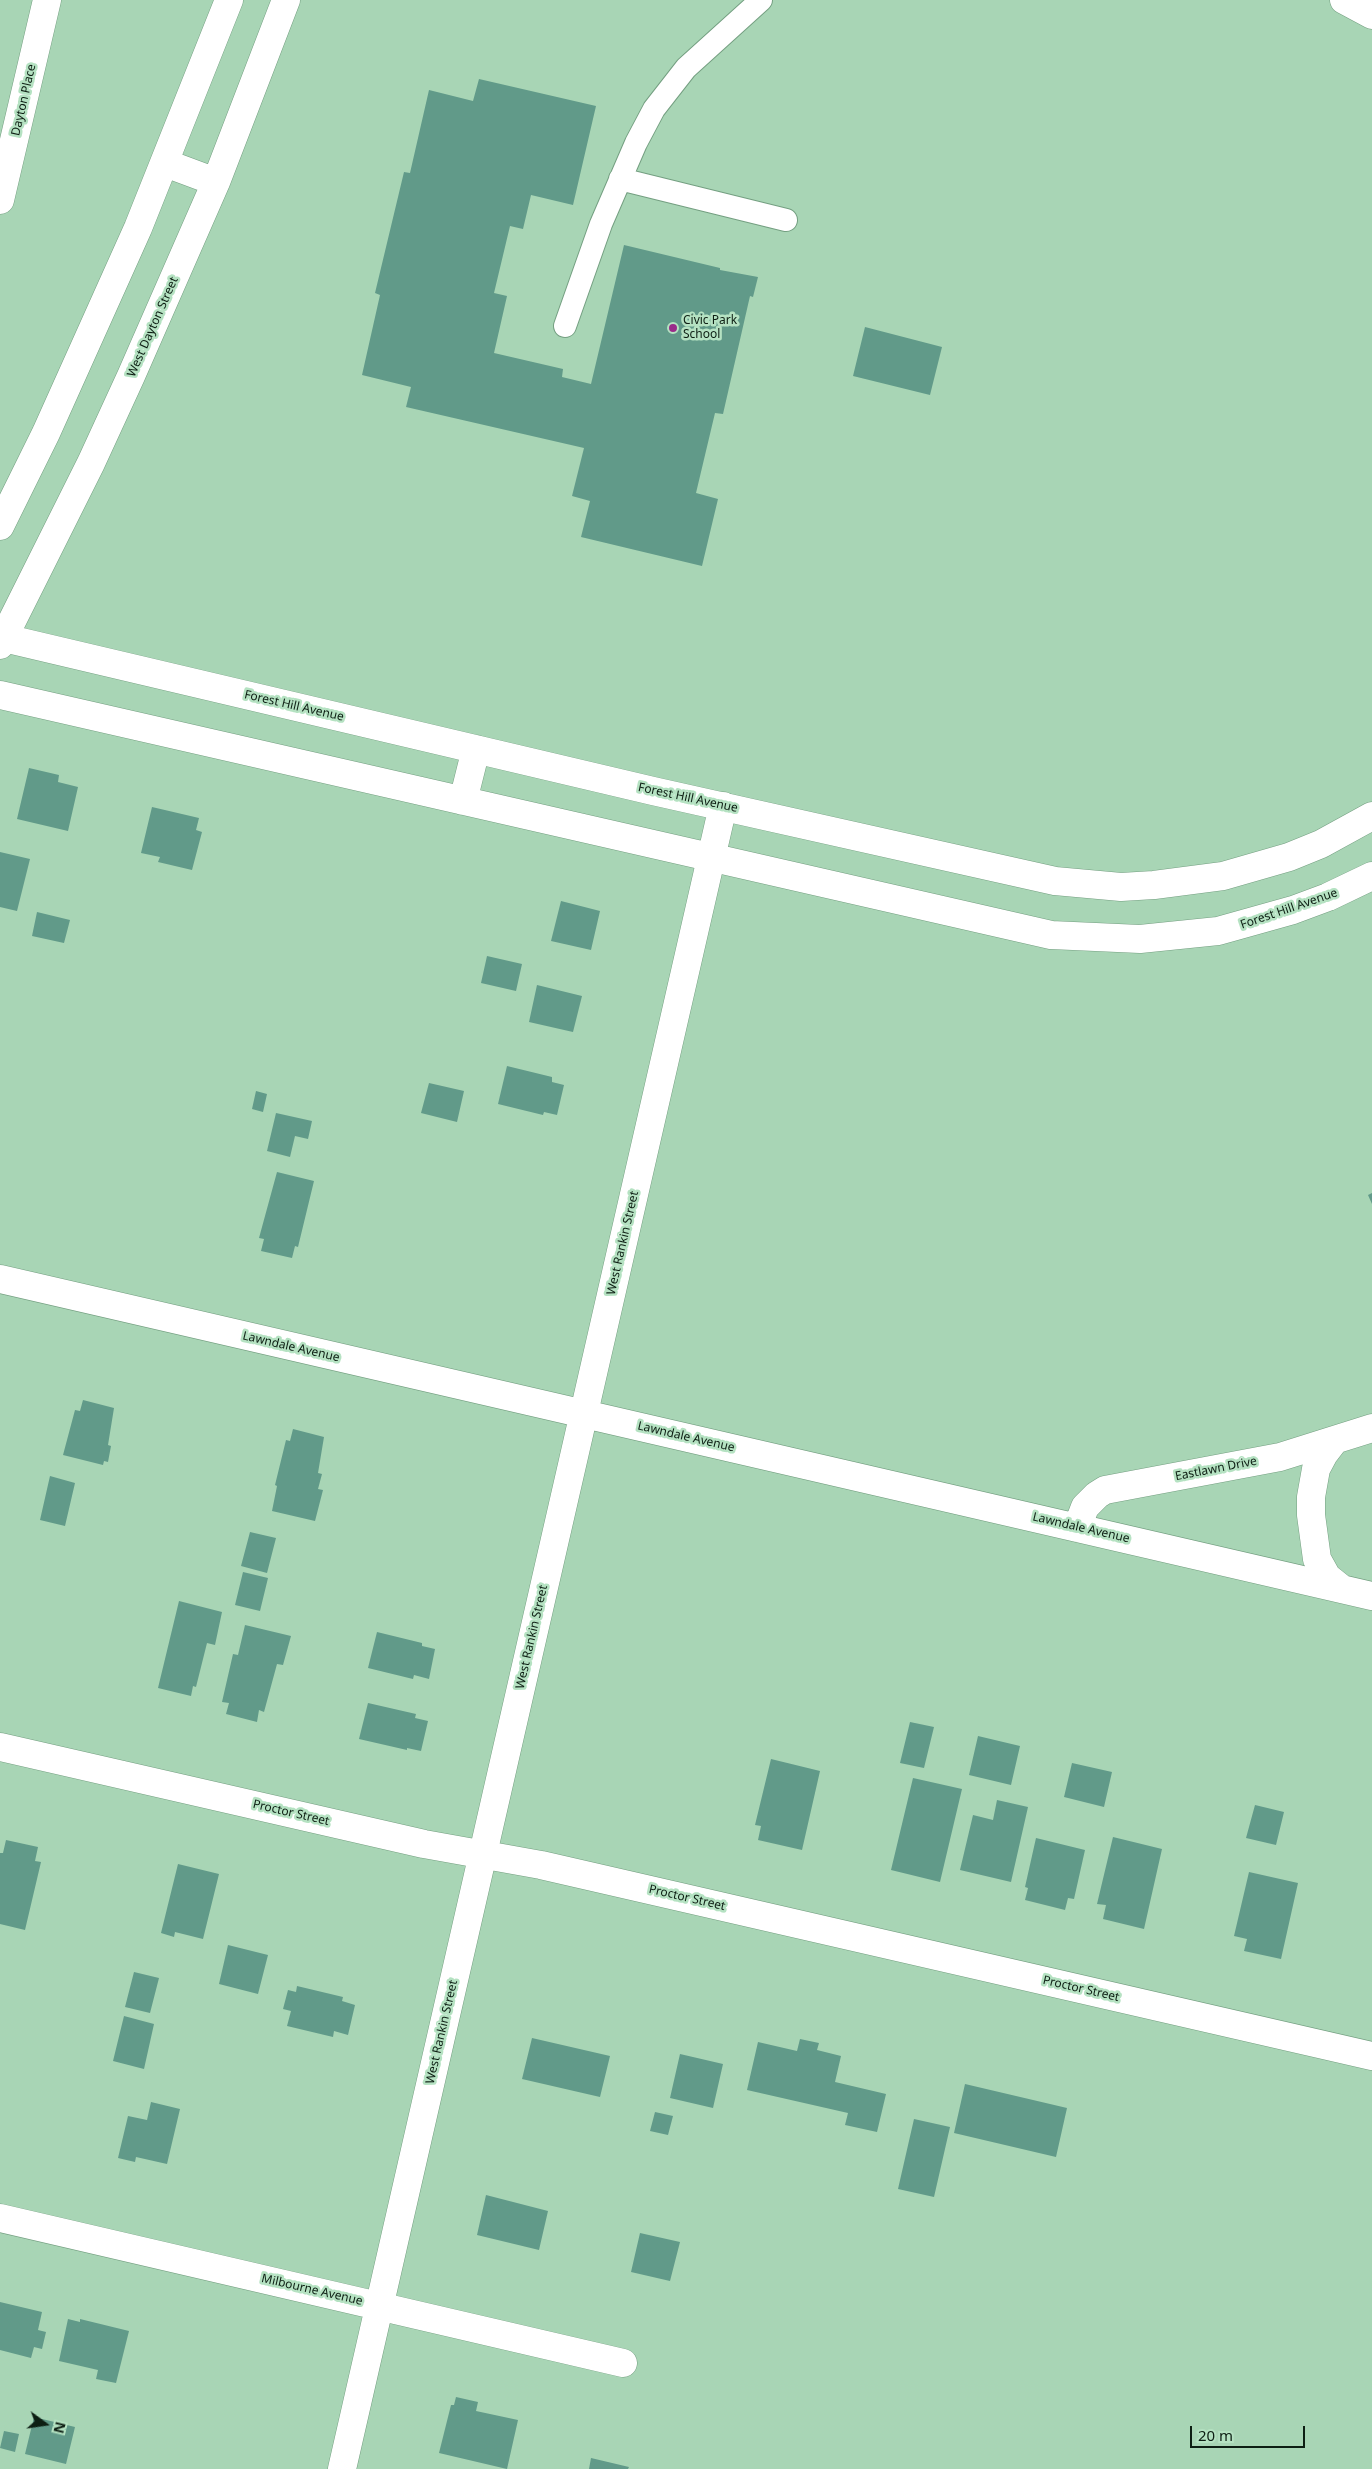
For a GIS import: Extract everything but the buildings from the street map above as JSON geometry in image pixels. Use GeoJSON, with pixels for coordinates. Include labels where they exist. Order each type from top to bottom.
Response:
{"type":"FeatureCollection","features":[{"type":"Feature","properties":{"kind":"street","name":"Dayton Place"},"geometry":{"type":"LineString","coordinates":[[0,200],[6,147],[47,0]]}},
{"type":"Feature","properties":{"kind":"street"},"geometry":{"type":"LineString","coordinates":[[0,526],[73,374],[165,163],[229,0]]}},
{"type":"Feature","properties":{"kind":"street","name":"West Dayton Street"},"geometry":{"type":"LineString","coordinates":[[1,640],[112,418],[216,182],[286,0]]}},
{"type":"Feature","properties":{"kind":"street"},"geometry":{"type":"LineString","coordinates":[[1344,0],[1372,16]]}},
{"type":"Feature","properties":{"kind":"street"},"geometry":{"type":"LineString","coordinates":[[165,163],[216,182]]}},
{"type":"Feature","properties":{"kind":"street","name":"Forest Hill Avenue"},"geometry":{"type":"LineString","coordinates":[[1,640],[1055,881],[1121,886],[1186,882],[1223,876],[1254,869],[1320,844],[1372,816]]}},
{"type":"Feature","properties":{"kind":"street","name":"Forest Hill Avenue"},"geometry":{"type":"LineString","coordinates":[[0,695],[1031,932],[1077,938],[1116,940],[1195,934],[1241,926],[1328,897],[1372,876]]}},
{"type":"Feature","properties":{"kind":"street"},"geometry":{"type":"LineString","coordinates":[[463,801],[476,749]]}},
{"type":"Feature","properties":{"kind":"street","name":"West Rankin Street"},"geometry":{"type":"LineString","coordinates":[[342,2469],[723,806]]}},
{"type":"Feature","properties":{"kind":"street","name":"Lawndale Avenue"},"geometry":{"type":"LineString","coordinates":[[0,1279],[1372,1596]]}},
{"type":"Feature","properties":{"kind":"street","name":"Eastlawn Drive"},"geometry":{"type":"LineString","coordinates":[[1077,1528],[1085,1507],[1090,1500],[1105,1490],[1280,1457],[1372,1428]]}},
{"type":"Feature","properties":{"kind":"street"},"geometry":{"type":"LineString","coordinates":[[1334,1441],[1319,1460],[1312,1490],[1311,1515],[1317,1559],[1327,1577],[1342,1589]]}},
{"type":"Feature","properties":{"kind":"street","name":"Proctor Street"},"geometry":{"type":"LineString","coordinates":[[0,1747],[424,1844],[541,1865],[1372,2056]]}},
{"type":"Feature","properties":{"kind":"street","name":"Milbourne Avenue"},"geometry":{"type":"LineString","coordinates":[[0,2218],[623,2363]]}},
{"type":"Feature","properties":{"kind":"lane"},"geometry":{"type":"LineString","coordinates":[[565,326],[585,264],[620,179],[654,109],[673,83],[702,52],[761,0]]}},
{"type":"Feature","properties":{"kind":"lane"},"geometry":{"type":"LineString","coordinates":[[620,179],[786,220]]}},
{"type":"Feature","properties":{"kind":"place","name":"Civic Park School"},"geometry":{"type":"Point","coordinates":[673,328]}}]}
